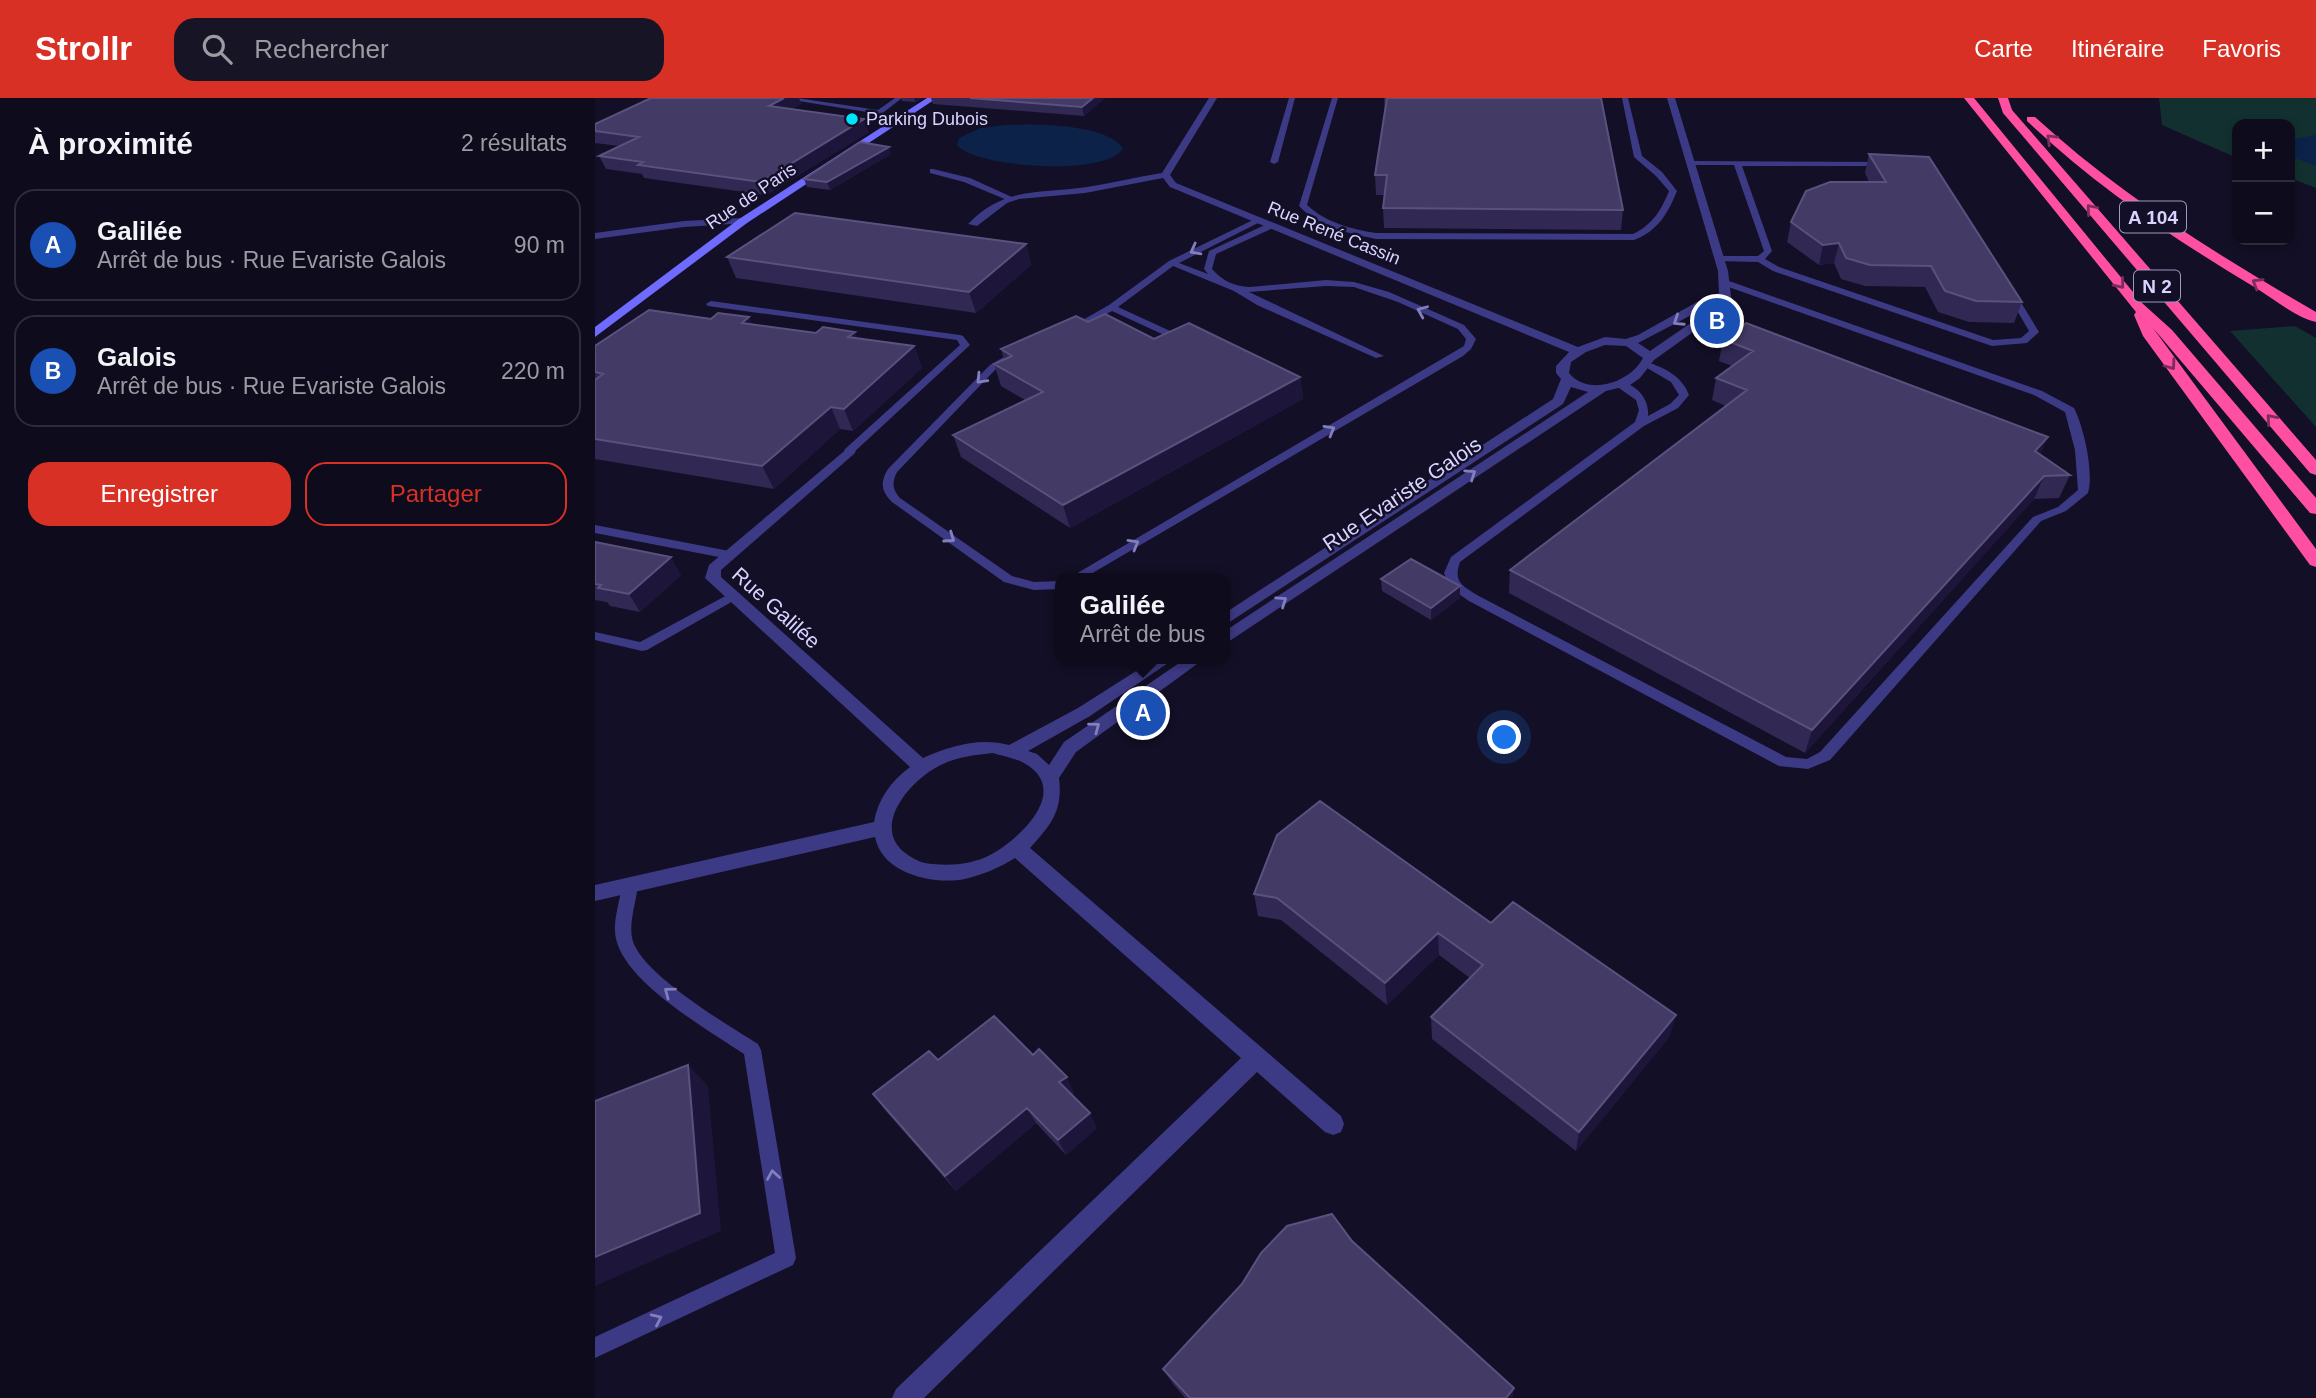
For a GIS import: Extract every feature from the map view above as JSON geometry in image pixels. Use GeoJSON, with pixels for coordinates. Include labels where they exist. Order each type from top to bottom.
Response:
{"type":"FeatureCollection","features":[{"type":"Feature","properties":{"kind":"highway"},"geometry":{"type":"LineString","coordinates":[[1969,98],[2137,306],[2148,333],[2316,561]]}},
{"type":"Feature","properties":{"kind":"highway","name":"N 2"},"geometry":{"type":"LineString","coordinates":[[2003,98],[2007,111],[2316,470]]}},
{"type":"Feature","properties":{"kind":"highway","name":"A 104"},"geometry":{"type":"LineString","coordinates":[[2003,98],[2024,112],[2056,144],[2146,212],[2215,258],[2316,318]]}},
{"type":"Feature","properties":{"kind":"highway","name":"N 2"},"geometry":{"type":"LineString","coordinates":[[2137,306],[2167,333],[2316,509]]}},
{"type":"Feature","properties":{"kind":"street","name":"Rue de Paris"},"geometry":{"type":"LineString","coordinates":[[595,333],[743,221],[933,98]]}},
{"type":"Feature","properties":{"kind":"street"},"geometry":{"type":"LineString","coordinates":[[973,225],[1010,198],[1095,189],[1165,175],[1213,98]]}},
{"type":"Feature","properties":{"kind":"street"},"geometry":{"type":"LineString","coordinates":[[1578,351],[1595,343],[1628,342],[1663,330],[1725,289],[1720,259],[1671,98]]}},
{"type":"Feature","properties":{"kind":"street","name":"Rue René Cassin"},"geometry":{"type":"LineString","coordinates":[[1165,175],[1181,189],[1578,351]]}},
{"type":"Feature","properties":{"kind":"street"},"geometry":{"type":"LineString","coordinates":[[595,236],[684,224],[743,221]]}},
{"type":"Feature","properties":{"kind":"street","name":"Rue Evariste Galois"},"geometry":{"type":"LineString","coordinates":[[1578,351],[1563,365],[1567,380],[1604,387],[1620,384],[1642,372],[1648,361],[1724,308],[1725,289]]}},
{"type":"Feature","properties":{"kind":"street"},"geometry":{"type":"LineString","coordinates":[[1628,342],[1646,352],[1648,361]]}},
{"type":"Feature","properties":{"kind":"street","name":"Rue Evariste Galois"},"geometry":{"type":"LineString","coordinates":[[1230,617],[1559,401],[1567,380]]}},
{"type":"Feature","properties":{"kind":"street","name":"Rue Evariste Galois"},"geometry":{"type":"LineString","coordinates":[[1230,636],[1604,387]]}},
{"type":"Feature","properties":{"kind":"street","name":"Rue Galilée"},"geometry":{"type":"LineString","coordinates":[[849,451],[729,555],[712,573],[716,584],[922,768]]}},
{"type":"Feature","properties":{"kind":"street"},"geometry":{"type":"LineString","coordinates":[[1015,750],[1084,712],[1158,664]]}},
{"type":"Feature","properties":{"kind":"street"},"geometry":{"type":"LineString","coordinates":[[1050,777],[1070,747],[1100,723],[1188,664]]}},
{"type":"Feature","properties":{"kind":"street"},"geometry":{"type":"LineString","coordinates":[[993,747],[1015,750],[1042,765],[1050,777],[1053,794],[1049,813],[1037,832],[1018,849],[994,863],[967,871],[941,874],[917,870],[898,860],[885,846],[881,828],[884,812],[892,796],[922,768],[969,749],[993,747]]}},
{"type":"Feature","properties":{"kind":"street"},"geometry":{"type":"LineString","coordinates":[[595,893],[881,828]]}},
{"type":"Feature","properties":{"kind":"street"},"geometry":{"type":"LineString","coordinates":[[1018,849],[1333,1124]]}},
{"type":"Feature","properties":{"kind":"street"},"geometry":{"type":"LineString","coordinates":[[905,1398],[1257,1058]]}},
{"type":"Feature","properties":{"kind":"lane"},"geometry":{"type":"LineString","coordinates":[[783,98],[878,112]]}},
{"type":"Feature","properties":{"kind":"lane"},"geometry":{"type":"LineString","coordinates":[[897,121],[880,120],[874,116],[899,98]]}},
{"type":"Feature","properties":{"kind":"lane"},"geometry":{"type":"LineString","coordinates":[[1274,162],[1292,98]]}},
{"type":"Feature","properties":{"kind":"lane"},"geometry":{"type":"LineString","coordinates":[[1335,98],[1303,206],[1314,216],[1352,232],[1375,236],[1634,237],[1653,228],[1665,215],[1673,191],[1659,174],[1638,157],[1625,98]]}},
{"type":"Feature","properties":{"kind":"lane"},"geometry":{"type":"LineString","coordinates":[[1691,163],[1896,165]]}},
{"type":"Feature","properties":{"kind":"lane"},"geometry":{"type":"LineString","coordinates":[[1737,163],[1768,251],[1760,259]]}},
{"type":"Feature","properties":{"kind":"lane"},"geometry":{"type":"LineString","coordinates":[[933,171],[967,180],[1010,198]]}},
{"type":"Feature","properties":{"kind":"lane"},"geometry":{"type":"LineString","coordinates":[[1057,335],[1112,307],[1171,262],[1257,220]]}},
{"type":"Feature","properties":{"kind":"lane"},"geometry":{"type":"LineString","coordinates":[[1218,281],[1208,269],[1212,253],[1270,226]]}},
{"type":"Feature","properties":{"kind":"lane"},"geometry":{"type":"LineString","coordinates":[[1720,259],[1760,259],[1776,270],[1992,343],[2025,341],[2034,332],[2034,327],[2004,283]]}},
{"type":"Feature","properties":{"kind":"lane"},"geometry":{"type":"LineString","coordinates":[[1171,262],[1237,289],[1260,303],[1379,356]]}},
{"type":"Feature","properties":{"kind":"lane"},"geometry":{"type":"LineString","coordinates":[[1084,573],[1460,354],[1468,347],[1471,339],[1461,327],[1359,286],[1340,283],[1273,290],[1237,289]]}},
{"type":"Feature","properties":{"kind":"lane"},"geometry":{"type":"LineString","coordinates":[[1648,361],[1682,385],[1684,395],[1674,406],[1640,424],[1455,560],[1450,573],[1454,585],[1473,598],[1784,762],[1808,764],[1825,756],[2037,519],[2063,509],[2084,491],[2084,466],[2070,410],[2060,404],[1725,289]]}},
{"type":"Feature","properties":{"kind":"lane"},"geometry":{"type":"LineString","coordinates":[[711,304],[960,338],[965,345],[849,451]]}},
{"type":"Feature","properties":{"kind":"lane"},"geometry":{"type":"LineString","coordinates":[[1112,307],[1178,338]]}},
{"type":"Feature","properties":{"kind":"lane"},"geometry":{"type":"LineString","coordinates":[[1023,351],[993,367],[892,471],[887,483],[889,493],[896,500],[1008,579],[1022,585],[1042,588],[1055,585]]}},
{"type":"Feature","properties":{"kind":"lane"},"geometry":{"type":"LineString","coordinates":[[1620,384],[1637,392],[1641,398],[1645,413],[1640,424]]}},
{"type":"Feature","properties":{"kind":"lane"},"geometry":{"type":"LineString","coordinates":[[595,529],[729,555]]}},
{"type":"Feature","properties":{"kind":"lane"},"geometry":{"type":"LineString","coordinates":[[595,636],[642,647],[731,597]]}},
{"type":"Feature","properties":{"kind":"lane"},"geometry":{"type":"LineString","coordinates":[[595,1348],[786,1258],[752,1050],[665,990],[630,956],[624,939],[630,885]]}},
{"type":"Feature","properties":{"kind":"green space"},"geometry":{"type":"Polygon","coordinates":[[[2159,98],[2316,98],[2316,188],[2295,180],[2295,119],[2232,119],[2232,156],[2162,125],[2159,98]]]}},
{"type":"Feature","properties":{"kind":"green space"},"geometry":{"type":"Polygon","coordinates":[[[2295,326],[2316,338],[2316,427],[2230,331],[2295,326]]]}},
{"type":"Feature","properties":{"kind":"water"},"geometry":{"type":"Polygon","coordinates":[[[1049,125],[1085,129],[1114,140],[1123,148],[1113,157],[1094,163],[1042,166],[988,159],[968,153],[957,145],[959,138],[981,128],[1049,125]]]}},
{"type":"Feature","properties":{"kind":"water"},"geometry":{"type":"Polygon","coordinates":[[[2316,135],[2316,166],[2295,158],[2295,139],[2316,135]]]}},
{"type":"Feature","properties":{"kind":"building"},"geometry":{"type":"Polygon","coordinates":[[[651,98],[784,98],[769,106],[864,119],[761,182],[638,165],[643,162],[599,156],[639,137],[595,131],[595,124],[651,98]]]}},
{"type":"Feature","properties":{"kind":"building"},"geometry":{"type":"Polygon","coordinates":[[[970,98],[1093,98],[1082,107],[970,98]]]}},
{"type":"Feature","properties":{"kind":"building"},"geometry":{"type":"Polygon","coordinates":[[[1387,98],[1601,98],[1623,210],[1383,208],[1387,175],[1375,175],[1387,98]]]}},
{"type":"Feature","properties":{"kind":"building"},"geometry":{"type":"Polygon","coordinates":[[[860,142],[889,147],[827,182],[804,179],[860,142]]]}},
{"type":"Feature","properties":{"kind":"building"},"geometry":{"type":"Polygon","coordinates":[[[1869,154],[1929,157],[2022,302],[1976,301],[1945,291],[1931,266],[1870,265],[1846,258],[1839,243],[1823,245],[1791,222],[1806,191],[1830,182],[1886,182],[1869,154]]]}},
{"type":"Feature","properties":{"kind":"building"},"geometry":{"type":"Polygon","coordinates":[[[795,213],[1026,244],[969,292],[727,257],[795,213]]]}},
{"type":"Feature","properties":{"kind":"building"},"geometry":{"type":"Polygon","coordinates":[[[649,310],[711,319],[718,313],[749,317],[742,323],[816,333],[823,327],[855,332],[848,337],[914,346],[844,409],[831,407],[762,466],[595,439],[595,380],[603,374],[595,372],[595,346],[649,310]]]}},
{"type":"Feature","properties":{"kind":"building"},"geometry":{"type":"Polygon","coordinates":[[[1105,314],[1154,339],[1189,323],[1300,377],[1063,505],[953,435],[1043,392],[994,364],[1012,356],[1001,349],[1076,316],[1088,322],[1105,314]]]}},
{"type":"Feature","properties":{"kind":"building"},"geometry":{"type":"Polygon","coordinates":[[[1746,323],[2048,437],[2035,451],[2070,475],[2044,476],[1812,730],[1510,570],[1747,390],[1716,378],[1753,351],[1723,339],[1746,323]]]}},
{"type":"Feature","properties":{"kind":"building"},"geometry":{"type":"Polygon","coordinates":[[[595,542],[671,557],[629,594],[598,588],[601,585],[595,584],[595,542]]]}},
{"type":"Feature","properties":{"kind":"building"},"geometry":{"type":"Polygon","coordinates":[[[1411,559],[1460,586],[1431,608],[1381,579],[1411,559]]]}},
{"type":"Feature","properties":{"kind":"building"},"geometry":{"type":"Polygon","coordinates":[[[1320,801],[1491,923],[1513,902],[1676,1015],[1579,1132],[1431,1017],[1483,965],[1438,933],[1385,983],[1277,898],[1254,894],[1277,835],[1320,801]]]}},
{"type":"Feature","properties":{"kind":"building"},"geometry":{"type":"Polygon","coordinates":[[[994,1016],[1033,1055],[1039,1049],[1067,1077],[1059,1082],[1090,1113],[1058,1140],[1027,1108],[945,1176],[873,1094],[929,1051],[938,1060],[994,1016]]]}},
{"type":"Feature","properties":{"kind":"building"},"geometry":{"type":"Polygon","coordinates":[[[688,1065],[700,1213],[595,1257],[595,1101],[688,1065]]]}},
{"type":"Feature","properties":{"kind":"building"},"geometry":{"type":"Polygon","coordinates":[[[1332,1214],[1352,1241],[1514,1388],[1506,1398],[1190,1398],[1163,1369],[1242,1284],[1261,1253],[1287,1226],[1332,1214]]]}},
{"type":"Feature","properties":{"kind":"place","name":"Parking Dubois"},"geometry":{"type":"Point","coordinates":[852,119]}},
{"type":"Feature","properties":{"kind":"place","name":"Galois"},"geometry":{"type":"Point","coordinates":[1717,321]}},
{"type":"Feature","properties":{"kind":"place","name":"Galilée"},"geometry":{"type":"Point","coordinates":[1143,713]}}]}
